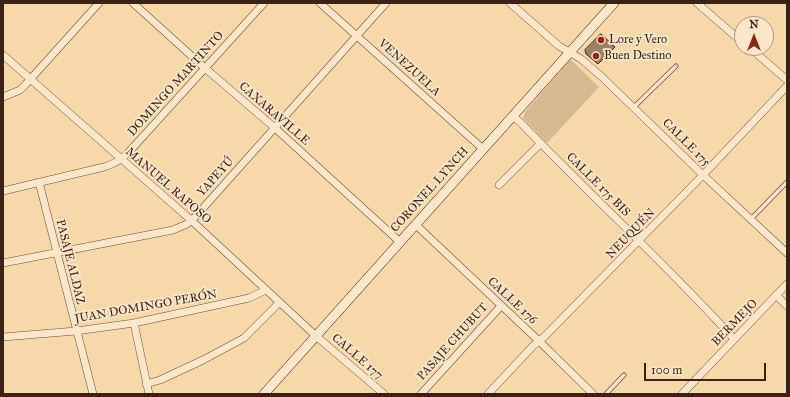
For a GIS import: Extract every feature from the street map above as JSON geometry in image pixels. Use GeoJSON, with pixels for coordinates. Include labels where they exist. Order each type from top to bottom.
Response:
{"type":"FeatureCollection","features":[{"type":"Feature","properties":{"kind":"main road","name":"CORONEL LYNCH"},"geometry":{"type":"LineString","coordinates":[[264,394],[614,3]]}},
{"type":"Feature","properties":{"kind":"street"},"geometry":{"type":"LineString","coordinates":[[3,97],[20,90],[31,80],[99,3]]}},
{"type":"Feature","properties":{"kind":"street","name":"CAXARAVILLE"},"geometry":{"type":"LineString","coordinates":[[133,3],[206,69],[275,128],[400,242]]}},
{"type":"Feature","properties":{"kind":"street","name":"DOMINGO MARTINTO"},"geometry":{"type":"LineString","coordinates":[[3,191],[104,167],[115,164],[121,160],[206,69],[264,3]]}},
{"type":"Feature","properties":{"kind":"street","name":"VENEZUELA"},"geometry":{"type":"LineString","coordinates":[[320,3],[483,149]]}},
{"type":"Feature","properties":{"kind":"street","name":"YAPEYÚ"},"geometry":{"type":"LineString","coordinates":[[3,263],[173,230],[180,227],[196,216],[386,3]]}},
{"type":"Feature","properties":{"kind":"street","name":"CALLE 175"},"geometry":{"type":"LineString","coordinates":[[510,3],[559,46],[581,59],[634,107],[703,175],[787,253]]}},
{"type":"Feature","properties":{"kind":"street"},"geometry":{"type":"LineString","coordinates":[[697,3],[734,35]]}},
{"type":"Feature","properties":{"kind":"street","name":"MANUEL RAPOSO"},"geometry":{"type":"LineString","coordinates":[[3,55],[190,220],[316,336]]}},
{"type":"Feature","properties":{"kind":"street"},"geometry":{"type":"LineString","coordinates":[[759,56],[787,80]]}},
{"type":"Feature","properties":{"kind":"street","name":"NEUQUÉN"},"geometry":{"type":"LineString","coordinates":[[488,394],[639,241],[787,86]]}},
{"type":"Feature","properties":{"kind":"street","name":"CALLE 175 BIS"},"geometry":{"type":"LineString","coordinates":[[513,116],[639,241],[734,339]]}},
{"type":"Feature","properties":{"kind":"street"},"geometry":{"type":"LineString","coordinates":[[499,185],[541,143]]}},
{"type":"Feature","properties":{"kind":"street","name":"PASAJE ALDAZ"},"geometry":{"type":"LineString","coordinates":[[39,182],[93,394]]}},
{"type":"Feature","properties":{"kind":"street","name":"CALLE 176"},"geometry":{"type":"LineString","coordinates":[[416,225],[539,341],[592,394]]}},
{"type":"Feature","properties":{"kind":"street","name":"BERMEJO"},"geometry":{"type":"LineString","coordinates":[[682,394],[787,284]]}},
{"type":"Feature","properties":{"kind":"street","name":"JUAN DOMINGO PERÓN"},"geometry":{"type":"LineString","coordinates":[[3,337],[76,331],[134,323],[249,298],[266,290]]}},
{"type":"Feature","properties":{"kind":"street"},"geometry":{"type":"LineString","coordinates":[[776,295],[787,306]]}},
{"type":"Feature","properties":{"kind":"street"},"geometry":{"type":"LineString","coordinates":[[146,384],[160,380],[203,360],[244,338],[279,303]]}},
{"type":"Feature","properties":{"kind":"street","name":"PASAJE CHUBUT"},"geometry":{"type":"LineString","coordinates":[[421,394],[501,306]]}},
{"type":"Feature","properties":{"kind":"street"},"geometry":{"type":"LineString","coordinates":[[134,323],[149,394]]}},
{"type":"Feature","properties":{"kind":"street","name":"CALLE 177"},"geometry":{"type":"LineString","coordinates":[[316,336],[384,394]]}},
{"type":"Feature","properties":{"kind":"lane"},"geometry":{"type":"LineString","coordinates":[[634,107],[676,66]]}},
{"type":"Feature","properties":{"kind":"lane"},"geometry":{"type":"LineString","coordinates":[[750,219],[787,182]]}},
{"type":"Feature","properties":{"kind":"lane"},"geometry":{"type":"LineString","coordinates":[[606,394],[624,375]]}},
{"type":"Feature","properties":{"kind":"shaded area"},"geometry":{"type":"Polygon","coordinates":[[[570,59],[599,87],[547,143],[523,118],[525,112],[570,59]]]}},
{"type":"Feature","properties":{"kind":"building"},"geometry":{"type":"Polygon","coordinates":[[[601,34],[615,47],[598,64],[586,54],[585,50],[601,34]]]}},
{"type":"Feature","properties":{"kind":"place","name":"Lore y Vero"},"geometry":{"type":"Point","coordinates":[601,40]}},
{"type":"Feature","properties":{"kind":"place","name":"Buen Destino"},"geometry":{"type":"Point","coordinates":[596,56]}}]}
